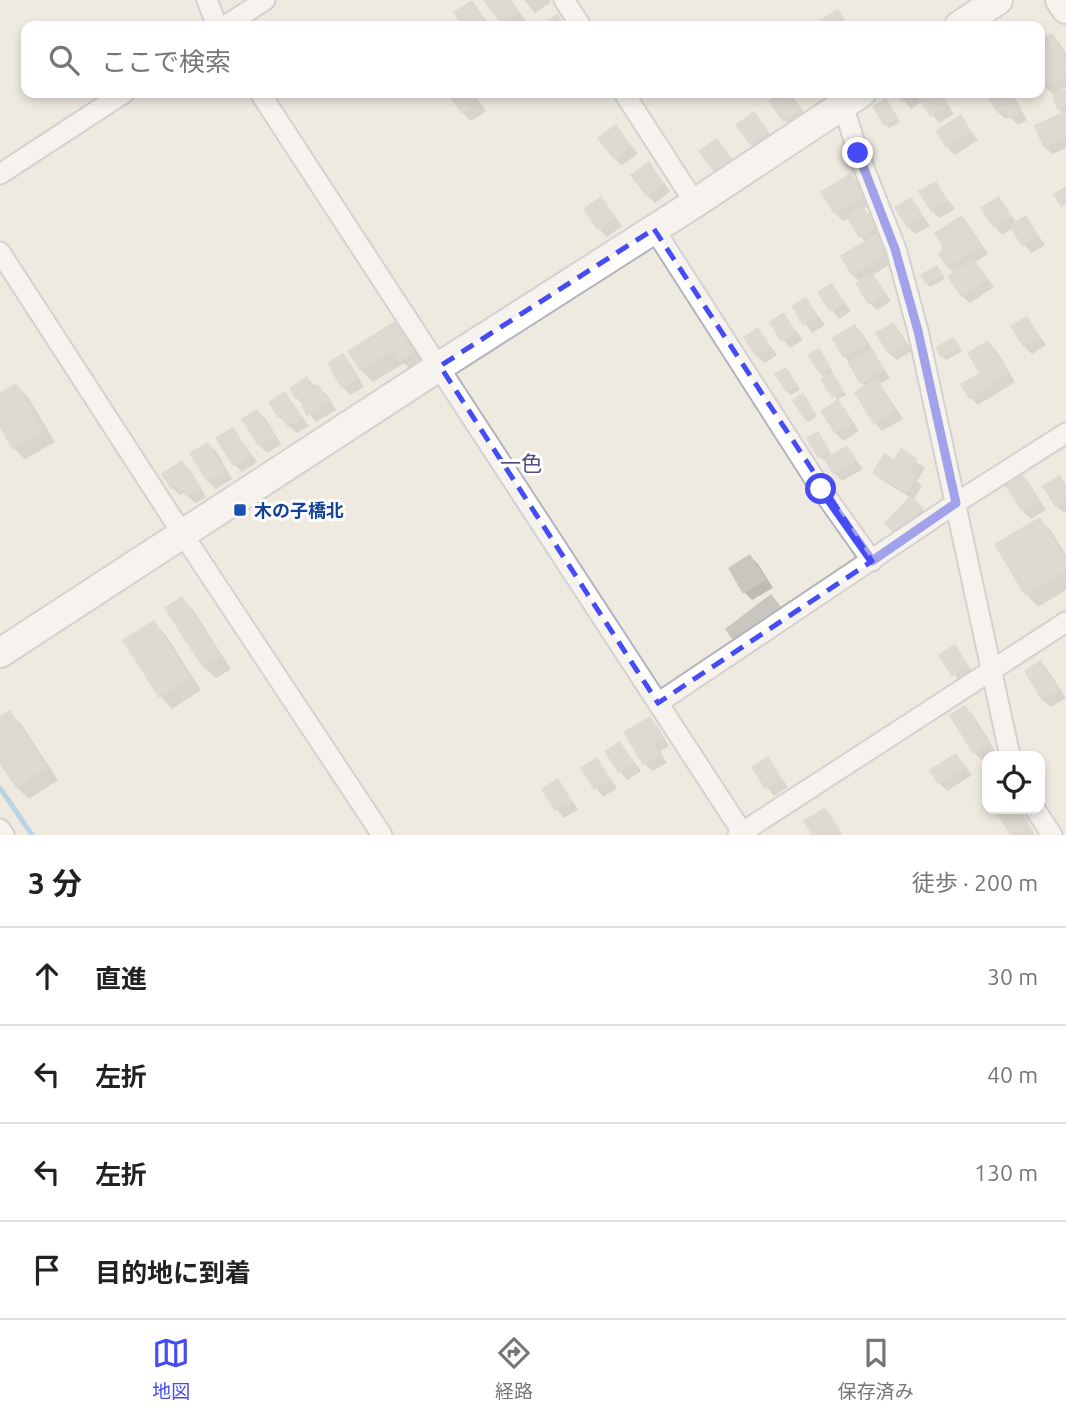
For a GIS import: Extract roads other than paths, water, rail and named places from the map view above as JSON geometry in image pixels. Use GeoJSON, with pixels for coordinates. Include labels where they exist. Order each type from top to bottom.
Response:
{"type":"FeatureCollection","features":[{"type":"Feature","properties":{"kind":"street"},"geometry":{"type":"LineString","coordinates":[[207,0],[215,21]]}},
{"type":"Feature","properties":{"kind":"street"},"geometry":{"type":"LineString","coordinates":[[233,21],[265,0]]}},
{"type":"Feature","properties":{"kind":"street"},"geometry":{"type":"LineString","coordinates":[[564,0],[578,21]]}},
{"type":"Feature","properties":{"kind":"street"},"geometry":{"type":"LineString","coordinates":[[966,21],[998,0]]}},
{"type":"Feature","properties":{"kind":"street"},"geometry":{"type":"LineString","coordinates":[[1060,0],[1066,9]]}},
{"type":"Feature","properties":{"kind":"street"},"geometry":{"type":"LineString","coordinates":[[0,174],[116,98]]}},
{"type":"Feature","properties":{"kind":"street"},"geometry":{"type":"LineString","coordinates":[[263,98],[742,834],[1066,622]]}},
{"type":"Feature","properties":{"kind":"street"},"geometry":{"type":"LineString","coordinates":[[627,98],[695,203]]}},
{"type":"Feature","properties":{"kind":"street"},"geometry":{"type":"LineString","coordinates":[[0,653],[852,99],[858,153],[895,249],[918,331],[1009,751]]}},
{"type":"Feature","properties":{"kind":"street"},"geometry":{"type":"LineString","coordinates":[[654,229],[821,489],[872,561]]}},
{"type":"Feature","properties":{"kind":"street"},"geometry":{"type":"LineString","coordinates":[[0,252],[382,835]]}},
{"type":"Feature","properties":{"kind":"street"},"geometry":{"type":"LineString","coordinates":[[658,703],[956,503],[1066,433]]}},
{"type":"Feature","properties":{"kind":"street"},"geometry":{"type":"LineString","coordinates":[[1038,814],[1052,835]]}},
{"type":"Feature","properties":{"kind":"street"},"geometry":{"type":"LineString","coordinates":[[0,829],[4,835]]}},
{"type":"Feature","properties":{"kind":"waterway"},"geometry":{"type":"LineString","coordinates":[[0,788],[32,835]]}},
{"type":"Feature","properties":{"kind":"place","name":"木の子橋北"},"geometry":{"type":"Point","coordinates":[240,510]}},
{"type":"Feature","properties":{"kind":"district","name":"一色"},"geometry":{"type":"Point","coordinates":[521,463]}}]}
